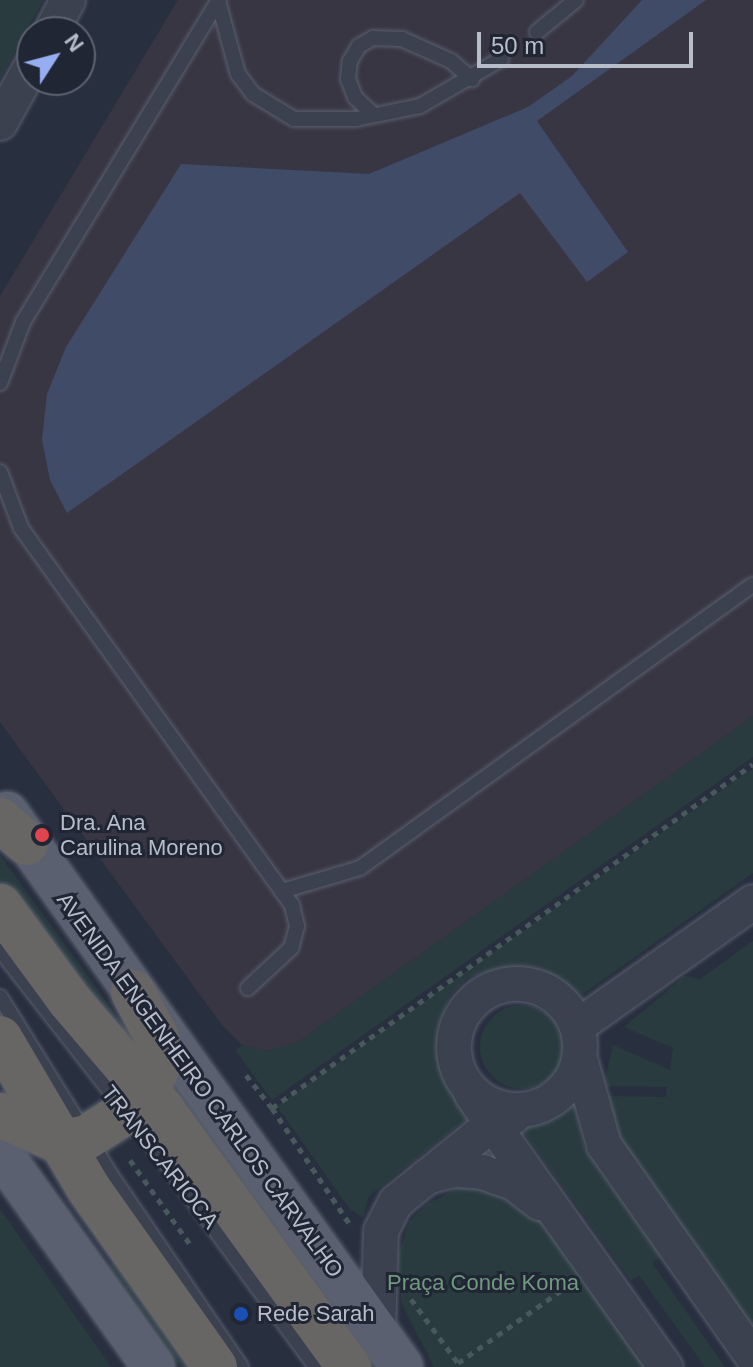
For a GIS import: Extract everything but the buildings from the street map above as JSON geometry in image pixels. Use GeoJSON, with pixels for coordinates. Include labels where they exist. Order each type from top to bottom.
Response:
{"type":"FeatureCollection","features":[{"type":"Feature","properties":{"kind":"highway","name":"AVENIDA ENGENHEIRO CARLOS CARVALHO"},"geometry":{"type":"LineString","coordinates":[[0,906],[69,1000],[136,1101],[349,1367]]}},
{"type":"Feature","properties":{"kind":"highway"},"geometry":{"type":"LineString","coordinates":[[74,1140],[136,1101],[161,1061],[160,1047],[133,992]]}},
{"type":"Feature","properties":{"kind":"highway"},"geometry":{"type":"LineString","coordinates":[[0,1038],[74,1140],[215,1367]]}},
{"type":"Feature","properties":{"kind":"highway"},"geometry":{"type":"LineString","coordinates":[[0,1115],[74,1140]]}},
{"type":"Feature","properties":{"kind":"main road","name":"AVENIDA ENGENHEIRO CARLOS CARVALHO"},"geometry":{"type":"LineString","coordinates":[[0,802],[13,832],[133,992],[402,1367]]}},
{"type":"Feature","properties":{"kind":"main road"},"geometry":{"type":"LineString","coordinates":[[0,1152],[154,1367]]}},
{"type":"Feature","properties":{"kind":"street"},"geometry":{"type":"LineString","coordinates":[[0,123],[16,94]]}},
{"type":"Feature","properties":{"kind":"street"},"geometry":{"type":"LineString","coordinates":[[378,1332],[381,1231],[396,1202],[422,1178],[494,1128],[562,1092],[579,1043],[753,902]]}},
{"type":"Feature","properties":{"kind":"street"},"geometry":{"type":"LineString","coordinates":[[665,1367],[465,1084],[453,1047],[456,1027],[465,1009],[497,986],[536,986],[568,1009],[604,1145],[753,1357]]}},
{"type":"Feature","properties":{"kind":"street"},"geometry":{"type":"LineString","coordinates":[[465,1084],[493,1106],[526,1110]]}},
{"type":"Feature","properties":{"kind":"street"},"geometry":{"type":"LineString","coordinates":[[422,1178],[455,1170],[482,1172],[514,1183],[560,1219]]}},
{"type":"Feature","properties":{"kind":"lane"},"geometry":{"type":"LineString","coordinates":[[218,0],[229,51],[253,94],[294,119],[318,122],[420,106],[472,79],[501,59]]}},
{"type":"Feature","properties":{"kind":"lane"},"geometry":{"type":"LineString","coordinates":[[0,383],[23,322],[218,0]]}},
{"type":"Feature","properties":{"kind":"lane"},"geometry":{"type":"LineString","coordinates":[[537,32],[576,0]]}},
{"type":"Feature","properties":{"kind":"lane"},"geometry":{"type":"LineString","coordinates":[[374,115],[355,97],[348,79],[350,61],[359,46],[373,38],[402,39],[451,61],[472,79]]}},
{"type":"Feature","properties":{"kind":"lane"},"geometry":{"type":"LineString","coordinates":[[0,472],[21,528],[282,891],[297,926],[291,948],[248,988]]}},
{"type":"Feature","properties":{"kind":"lane"},"geometry":{"type":"LineString","coordinates":[[282,891],[360,868],[753,585]]}},
{"type":"Feature","properties":{"kind":"lane","name":"TRANSCARIOCA"},"geometry":{"type":"LineString","coordinates":[[0,950],[136,1101],[316,1367]]}},
{"type":"Feature","properties":{"kind":"lane","name":"TRANSCARIOCA"},"geometry":{"type":"LineString","coordinates":[[0,997],[74,1140],[241,1367]]}},
{"type":"Feature","properties":{"kind":"path"},"geometry":{"type":"LineString","coordinates":[[246,1075],[272,1108],[753,764]]}},
{"type":"Feature","properties":{"kind":"path"},"geometry":{"type":"LineString","coordinates":[[121,1167],[140,1153]]}},
{"type":"Feature","properties":{"kind":"path"},"geometry":{"type":"LineString","coordinates":[[130,1160],[192,1247]]}},
{"type":"Feature","properties":{"kind":"path"},"geometry":{"type":"LineString","coordinates":[[458,1363],[595,1267]]}},
{"type":"Feature","properties":{"kind":"shaded area"},"geometry":{"type":"Polygon","coordinates":[[[178,0],[753,0],[753,716],[298,1042],[266,1051],[242,1045],[222,1025],[0,722],[0,296],[178,0]]]}},
{"type":"Feature","properties":{"kind":"green space"},"geometry":{"type":"Polygon","coordinates":[[[0,0],[43,0],[34,16],[16,16],[16,50],[0,79],[0,0]]]}},
{"type":"Feature","properties":{"kind":"green space"},"geometry":{"type":"Polygon","coordinates":[[[753,716],[753,757],[272,1100],[236,1051],[242,1045],[266,1051],[298,1042],[753,716]]]}},
{"type":"Feature","properties":{"kind":"green space"},"geometry":{"type":"Polygon","coordinates":[[[753,768],[753,873],[576,999],[540,977],[518,972],[491,971],[467,978],[450,996],[437,1030],[444,1076],[468,1118],[369,1196],[363,1218],[349,1208],[277,1106],[753,768]]]}},
{"type":"Feature","properties":{"kind":"green space"},"geometry":{"type":"Polygon","coordinates":[[[0,855],[127,1030],[126,1038],[83,997],[0,883],[0,855]]]}},
{"type":"Feature","properties":{"kind":"green space"},"geometry":{"type":"Polygon","coordinates":[[[753,941],[753,1334],[620,1148],[606,1096],[666,1097],[667,1087],[604,1086],[613,1045],[670,1070],[673,1048],[624,1027],[685,976],[700,979],[753,941]]]}},
{"type":"Feature","properties":{"kind":"green space"},"geometry":{"type":"Polygon","coordinates":[[[522,1005],[538,1008],[552,1017],[561,1031],[564,1047],[561,1063],[552,1077],[538,1086],[522,1089],[506,1086],[492,1077],[483,1063],[480,1047],[483,1031],[492,1017],[506,1008],[522,1005]]]}},
{"type":"Feature","properties":{"kind":"green space"},"geometry":{"type":"Polygon","coordinates":[[[574,1101],[584,1147],[661,1256],[652,1263],[725,1367],[705,1367],[639,1275],[631,1281],[516,1122],[532,1125],[574,1101]]]}},
{"type":"Feature","properties":{"kind":"green space","name":"Praça Conde Koma"},"geometry":{"type":"Polygon","coordinates":[[[481,1186],[532,1206],[646,1367],[434,1367],[402,1304],[397,1259],[409,1222],[427,1204],[460,1187],[481,1186]]]}},
{"type":"Feature","properties":{"kind":"green space"},"geometry":{"type":"Polygon","coordinates":[[[0,1209],[111,1367],[0,1367],[0,1209]]]}},
{"type":"Feature","properties":{"kind":"green space"},"geometry":{"type":"Polygon","coordinates":[[[116,1260],[194,1367],[180,1367],[107,1266],[116,1260]]]}},
{"type":"Feature","properties":{"kind":"water"},"geometry":{"type":"Polygon","coordinates":[[[642,0],[706,0],[537,121],[628,252],[587,282],[520,193],[67,513],[50,480],[42,440],[47,394],[66,347],[181,164],[369,174],[528,107],[572,76],[642,0]]]}},
{"type":"Feature","properties":{"kind":"place","name":"Dra. Ana Carulina Moreno"},"geometry":{"type":"Point","coordinates":[42,835]}},
{"type":"Feature","properties":{"kind":"place","name":"Rede Sarah"},"geometry":{"type":"Point","coordinates":[241,1314]}}]}
